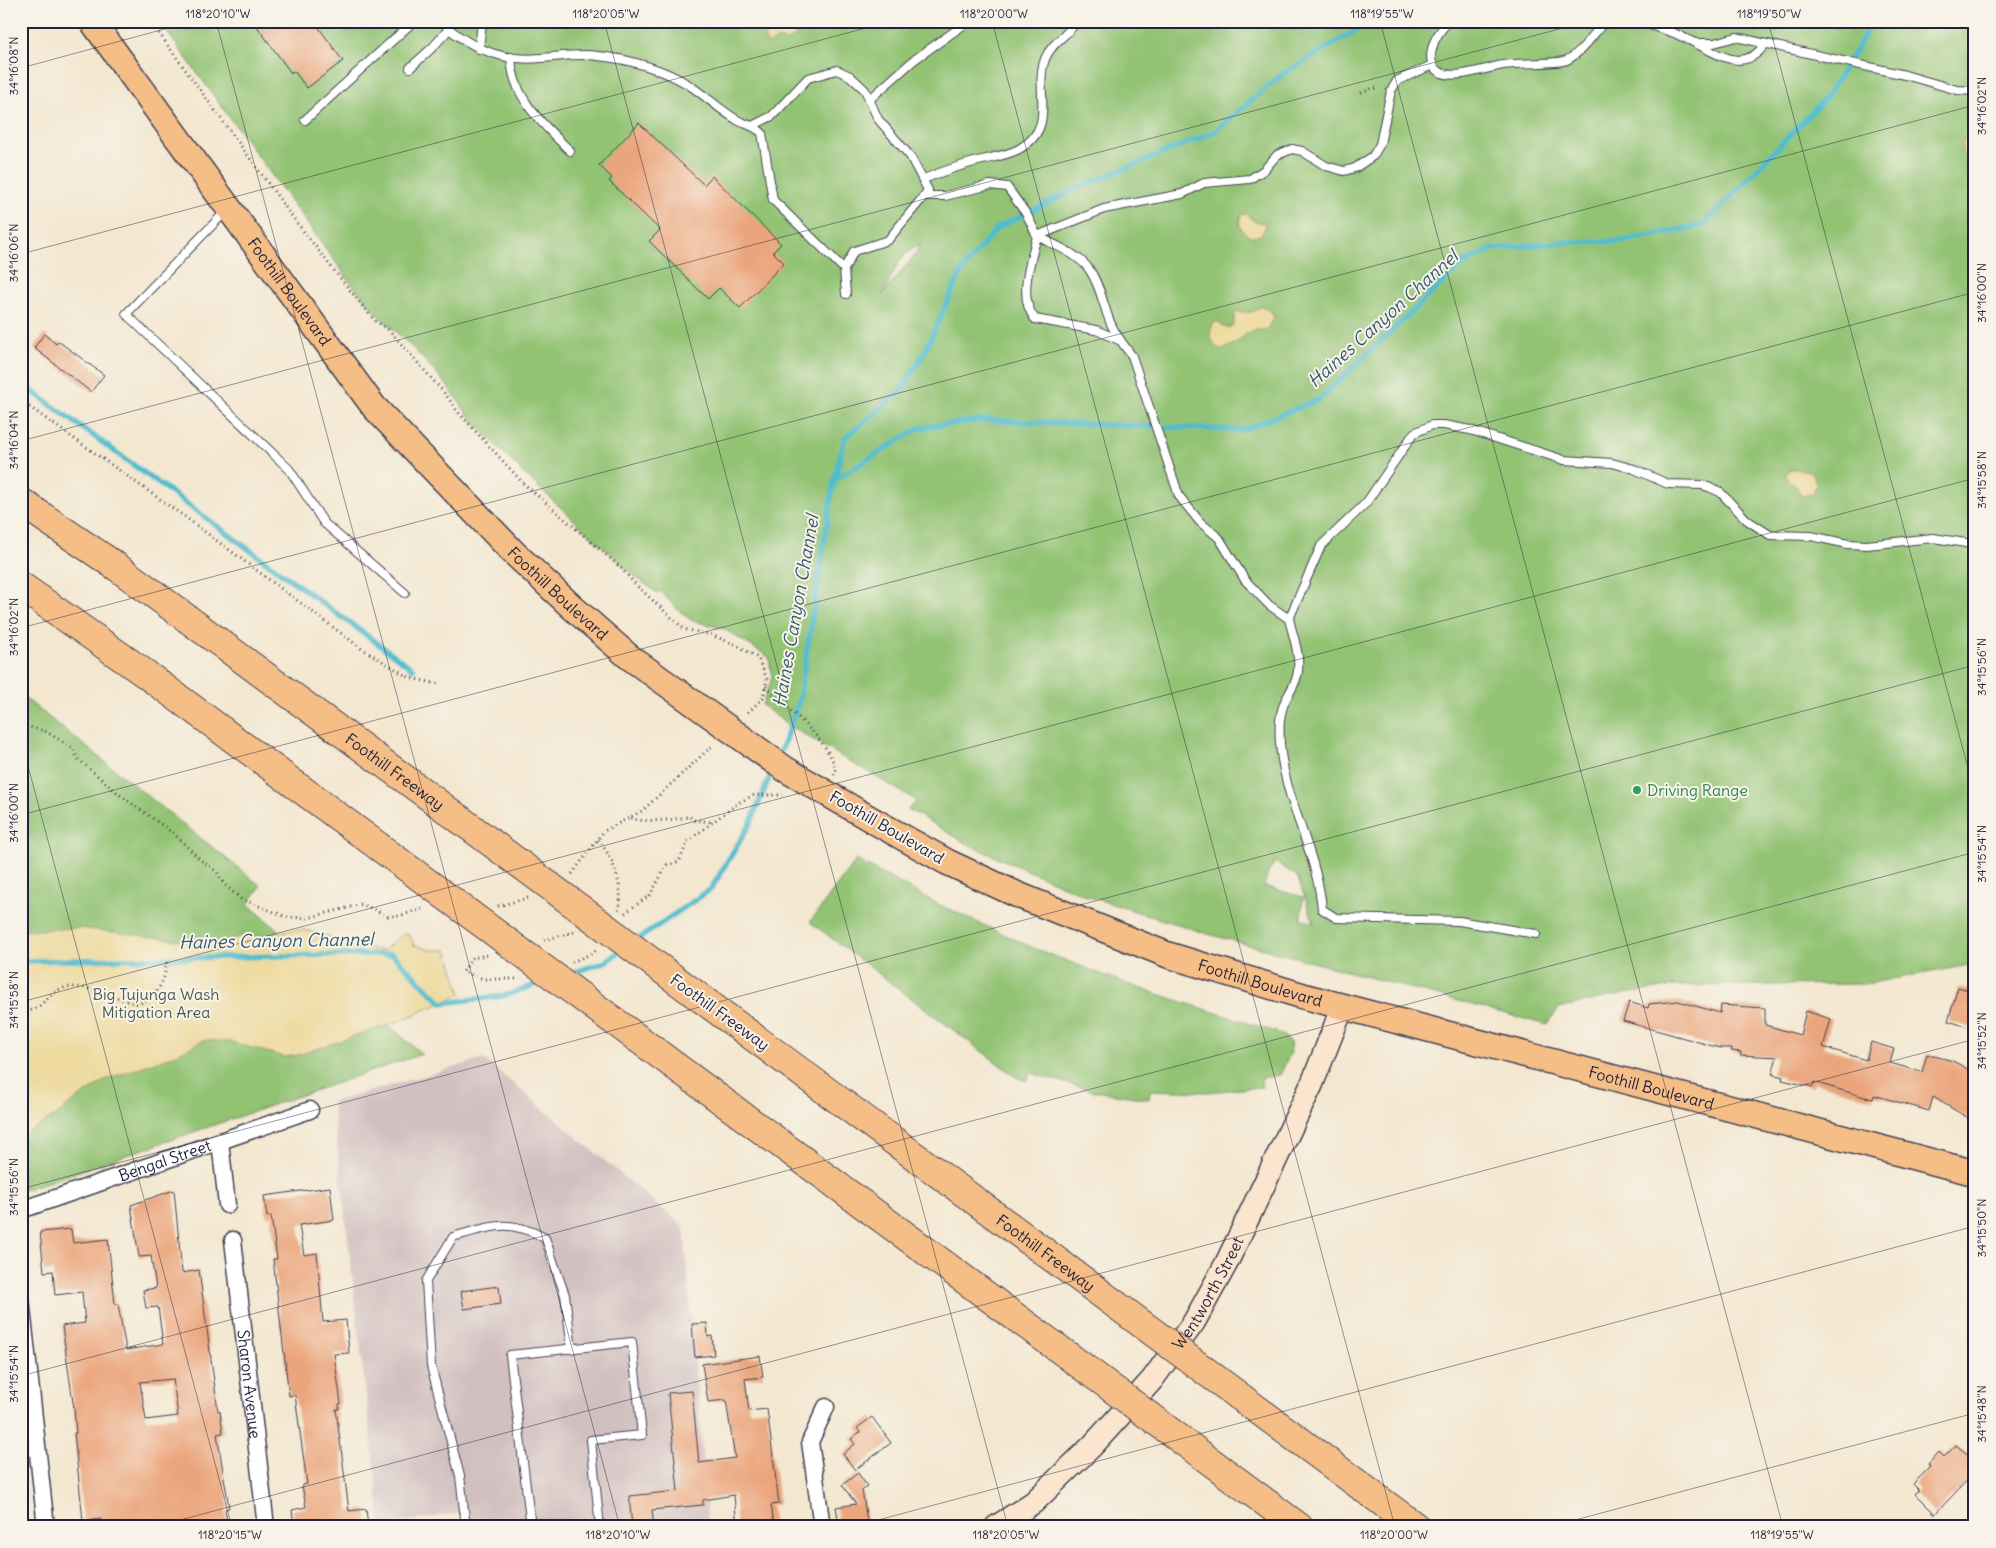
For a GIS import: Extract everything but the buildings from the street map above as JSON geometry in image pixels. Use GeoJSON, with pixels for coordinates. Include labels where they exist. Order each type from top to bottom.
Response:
{"type":"FeatureCollection","features":[{"type":"Feature","properties":{"kind":"highway","name":"Foothill Freeway"},"geometry":{"type":"LineString","coordinates":[[21,502],[117,567],[1415,1526]]}},
{"type":"Feature","properties":{"kind":"highway"},"geometry":{"type":"LineString","coordinates":[[21,586],[140,670],[1299,1527]]}},
{"type":"Feature","properties":{"kind":"highway"},"geometry":{"type":"LineString","coordinates":[[1203,1456],[1281,1527]]}},
{"type":"Feature","properties":{"kind":"main road","name":"Foothill Boulevard"},"geometry":{"type":"LineString","coordinates":[[92,21],[380,414],[514,553],[628,656],[785,769],[947,862],[1091,926],[1177,958],[1303,996],[1975,1174]]}},
{"type":"Feature","properties":{"kind":"main road","name":"Wentworth Street"},"geometry":{"type":"LineString","coordinates":[[996,1527],[1034,1502],[1092,1446],[1152,1380],[1194,1322],[1226,1264],[1312,1084],[1343,1006]]}},
{"type":"Feature","properties":{"kind":"street","name":"Bengal Street"},"geometry":{"type":"LineString","coordinates":[[21,1210],[310,1110]]}},
{"type":"Feature","properties":{"kind":"street"},"geometry":{"type":"LineString","coordinates":[[220,1141],[227,1205]]}},
{"type":"Feature","properties":{"kind":"street","name":"Sharon Avenue"},"geometry":{"type":"LineString","coordinates":[[233,1240],[266,1527]]}},
{"type":"Feature","properties":{"kind":"street"},"geometry":{"type":"LineString","coordinates":[[21,1299],[46,1527]]}},
{"type":"Feature","properties":{"kind":"street"},"geometry":{"type":"LineString","coordinates":[[822,1527],[810,1442],[826,1406]]}},
{"type":"Feature","properties":{"kind":"lane"},"geometry":{"type":"LineString","coordinates":[[305,120],[414,21]]}},
{"type":"Feature","properties":{"kind":"lane"},"geometry":{"type":"LineString","coordinates":[[443,21],[449,29],[479,49],[493,55],[539,59],[582,55],[600,56],[644,65],[687,84],[740,121],[754,125],[762,133],[773,200],[844,269]]}},
{"type":"Feature","properties":{"kind":"lane"},"geometry":{"type":"LineString","coordinates":[[479,49],[482,21]]}},
{"type":"Feature","properties":{"kind":"lane"},"geometry":{"type":"LineString","coordinates":[[870,99],[914,60],[968,21]]}},
{"type":"Feature","properties":{"kind":"lane"},"geometry":{"type":"LineString","coordinates":[[924,179],[953,167],[1013,152],[1027,143],[1038,131],[1043,117],[1042,74],[1044,60],[1050,50],[1070,32],[1077,21]]}},
{"type":"Feature","properties":{"kind":"lane"},"geometry":{"type":"LineString","coordinates":[[1451,21],[1433,42],[1432,65],[1438,71],[1448,75],[1482,71],[1502,65],[1566,61],[1577,53],[1605,22]]}},
{"type":"Feature","properties":{"kind":"lane"},"geometry":{"type":"LineString","coordinates":[[1561,21],[1605,22]]}},
{"type":"Feature","properties":{"kind":"lane"},"geometry":{"type":"LineString","coordinates":[[1638,21],[1674,33],[1714,53],[1745,61],[1757,55],[1765,44]]}},
{"type":"Feature","properties":{"kind":"lane"},"geometry":{"type":"LineString","coordinates":[[410,68],[449,29]]}},
{"type":"Feature","properties":{"kind":"lane"},"geometry":{"type":"LineString","coordinates":[[1695,43],[1714,43],[1736,37],[1905,75],[1957,90],[1975,91]]}},
{"type":"Feature","properties":{"kind":"lane"},"geometry":{"type":"LineString","coordinates":[[511,57],[511,70],[518,91],[527,107],[570,151]]}},
{"type":"Feature","properties":{"kind":"lane"},"geometry":{"type":"LineString","coordinates":[[1037,236],[1104,209],[1182,194],[1214,180],[1250,179],[1264,170],[1277,155],[1292,149],[1302,151],[1326,166],[1344,171],[1355,168],[1373,156],[1380,144],[1392,91],[1397,81],[1432,65]]}},
{"type":"Feature","properties":{"kind":"lane"},"geometry":{"type":"LineString","coordinates":[[754,125],[772,116],[808,78],[836,70],[850,76],[865,90],[878,119],[910,156],[924,179],[928,190],[905,216],[888,240],[854,251],[844,269],[846,294]]}},
{"type":"Feature","properties":{"kind":"lane"},"geometry":{"type":"LineString","coordinates":[[924,196],[944,196],[998,184],[1007,187],[1027,215],[1037,236],[1027,283],[1027,302],[1030,312],[1035,319],[1096,330],[1119,340]]}},
{"type":"Feature","properties":{"kind":"lane"},"geometry":{"type":"LineString","coordinates":[[228,209],[126,314],[289,468],[324,523],[405,593]]}},
{"type":"Feature","properties":{"kind":"lane"},"geometry":{"type":"LineString","coordinates":[[1037,236],[1059,247],[1089,269],[1101,292],[1110,322],[1119,340],[1132,356],[1173,484],[1179,496],[1190,510],[1219,538],[1245,580],[1268,606],[1289,619]]}},
{"type":"Feature","properties":{"kind":"lane"},"geometry":{"type":"LineString","coordinates":[[1536,934],[1459,921],[1336,918],[1322,908],[1320,886],[1314,861],[1296,813],[1280,746],[1279,720],[1286,700],[1296,683],[1298,670],[1298,652],[1289,619],[1321,546],[1366,503],[1414,433],[1432,425],[1444,425],[1470,430],[1564,460],[1612,463],[1627,467],[1668,484],[1702,485],[1720,492],[1747,520],[1770,535],[1812,536],[1848,544],[1867,545],[1933,538],[1966,543],[1975,548]]}},
{"type":"Feature","properties":{"kind":"lane"},"geometry":{"type":"LineString","coordinates":[[466,1527],[460,1476],[431,1366],[426,1281],[453,1237],[493,1226],[524,1227],[545,1238],[565,1295],[572,1348]]}},
{"type":"Feature","properties":{"kind":"lane"},"geometry":{"type":"LineString","coordinates":[[531,1527],[510,1355],[632,1342],[642,1435],[591,1440],[600,1527]]}},
{"type":"Feature","properties":{"kind":"path"},"geometry":{"type":"LineString","coordinates":[[150,21],[294,219],[336,273],[374,320],[389,330],[446,395],[458,412],[516,476],[612,560],[684,629],[711,635],[737,645],[758,658],[767,679],[763,698],[744,716]]}},
{"type":"Feature","properties":{"kind":"path"},"geometry":{"type":"LineString","coordinates":[[21,401],[185,517],[361,648],[410,678],[439,684]]}},
{"type":"Feature","properties":{"kind":"path"},"geometry":{"type":"LineString","coordinates":[[766,685],[780,702],[802,721],[831,754],[836,769],[832,782]]}},
{"type":"Feature","properties":{"kind":"path"},"geometry":{"type":"LineString","coordinates":[[21,725],[45,731],[69,745],[74,749],[76,758],[120,795],[172,833],[202,861],[217,872],[224,884],[241,899],[287,917],[308,918],[362,904],[388,916],[398,916],[418,909],[428,909]]}},
{"type":"Feature","properties":{"kind":"path"},"geometry":{"type":"LineString","coordinates":[[566,880],[604,831],[642,811],[717,741]]}},
{"type":"Feature","properties":{"kind":"path"},"geometry":{"type":"LineString","coordinates":[[622,915],[650,894],[667,865],[679,862],[688,841],[738,803],[754,795],[790,795]]}},
{"type":"Feature","properties":{"kind":"path"},"geometry":{"type":"LineString","coordinates":[[630,817],[639,821],[651,821],[690,816],[694,820],[712,822]]}},
{"type":"Feature","properties":{"kind":"path"},"geometry":{"type":"LineString","coordinates":[[598,840],[608,850],[620,890],[617,914]]}},
{"type":"Feature","properties":{"kind":"path"},"geometry":{"type":"LineString","coordinates":[[494,907],[530,898]]}},
{"type":"Feature","properties":{"kind":"path"},"geometry":{"type":"LineString","coordinates":[[536,942],[580,930]]}},
{"type":"Feature","properties":{"kind":"path"},"geometry":{"type":"LineString","coordinates":[[567,964],[593,953],[603,942]]}},
{"type":"Feature","properties":{"kind":"path"},"geometry":{"type":"LineString","coordinates":[[490,954],[472,958],[463,972],[484,979],[522,980]]}},
{"type":"Feature","properties":{"kind":"path"},"geometry":{"type":"LineString","coordinates":[[21,1013],[38,1008],[51,995],[63,988],[84,988],[139,1004],[161,988],[165,978],[168,959]]}},
{"type":"Feature","properties":{"kind":"shaded area"},"geometry":{"type":"Polygon","coordinates":[[[484,1059],[684,1227],[708,1527],[467,1527],[466,1512],[381,1525],[332,1102],[484,1059]]]}},
{"type":"Feature","properties":{"kind":"green space"},"geometry":{"type":"Polygon","coordinates":[[[159,21],[1975,21],[1975,964],[1865,984],[1674,986],[1613,996],[1559,1008],[1547,1025],[1208,934],[1087,896],[971,846],[908,809],[917,801],[788,725],[762,705],[772,678],[769,657],[724,629],[691,620],[660,591],[657,593],[633,575],[517,467],[472,420],[445,383],[356,290],[159,21]],[[921,243],[901,258],[882,295],[914,256],[921,243]],[[1275,862],[1268,873],[1264,886],[1303,897],[1301,919],[1314,923],[1297,876],[1275,862]]]}},
{"type":"Feature","properties":{"kind":"green space","name":"Big Tujunga Wash Mitigation Area"},"geometry":{"type":"Polygon","coordinates":[[[21,695],[261,886],[248,904],[422,1054],[21,1191],[21,695]]]}},
{"type":"Feature","properties":{"kind":"green space"},"geometry":{"type":"Polygon","coordinates":[[[856,860],[942,906],[1036,949],[1130,985],[1282,1034],[1290,1042],[1291,1052],[1280,1075],[1261,1078],[1262,1087],[1208,1092],[1150,1090],[1149,1099],[1094,1091],[1030,1073],[1027,1081],[1016,1077],[810,922],[856,860]]]}},
{"type":"Feature","properties":{"kind":"sand"},"geometry":{"type":"Polygon","coordinates":[[[771,23],[791,24],[796,32],[794,37],[787,41],[776,39],[769,45],[764,38],[766,28],[771,23]]]}},
{"type":"Feature","properties":{"kind":"sand"},"geometry":{"type":"Polygon","coordinates":[[[1975,132],[1975,161],[1963,154],[1962,146],[1966,137],[1975,132]]]}},
{"type":"Feature","properties":{"kind":"sand"},"geometry":{"type":"Polygon","coordinates":[[[1246,214],[1255,222],[1265,223],[1260,235],[1251,237],[1241,228],[1241,215],[1246,214]]]}},
{"type":"Feature","properties":{"kind":"sand"},"geometry":{"type":"Polygon","coordinates":[[[1260,307],[1270,310],[1274,317],[1266,330],[1253,330],[1229,346],[1223,349],[1218,348],[1213,342],[1210,332],[1214,322],[1219,322],[1223,327],[1229,328],[1234,324],[1235,312],[1253,312],[1260,307]]]}},
{"type":"Feature","properties":{"kind":"sand"},"geometry":{"type":"Polygon","coordinates":[[[1791,469],[1806,470],[1812,473],[1817,484],[1812,494],[1801,496],[1796,485],[1787,480],[1786,474],[1791,469]]]}},
{"type":"Feature","properties":{"kind":"sand"},"geometry":{"type":"Polygon","coordinates":[[[79,928],[212,944],[238,937],[261,936],[289,930],[305,930],[377,950],[384,950],[405,933],[409,934],[414,945],[431,950],[447,950],[461,994],[402,1020],[298,1055],[284,1057],[232,1042],[204,1040],[177,1054],[107,1079],[57,1115],[21,1136],[21,931],[79,928]]]}},
{"type":"Feature","properties":{"kind":"waterway","name":"Haines Canyon Channel"},"geometry":{"type":"LineString","coordinates":[[779,756],[799,701],[834,480],[845,438],[902,390],[925,351],[961,272],[997,228],[1080,187],[1214,132],[1284,73],[1373,21]]}},
{"type":"Feature","properties":{"kind":"waterway","name":"Haines Canyon Channel"},"geometry":{"type":"LineString","coordinates":[[834,480],[919,428],[982,420],[1243,430],[1320,399],[1462,264],[1492,249],[1563,242],[1623,241],[1704,225],[1827,96],[1864,37],[1869,21]]}},
{"type":"Feature","properties":{"kind":"waterway"},"geometry":{"type":"LineString","coordinates":[[21,383],[413,669]]}},
{"type":"Feature","properties":{"kind":"waterway","name":"Haines Canyon Channel"},"geometry":{"type":"LineString","coordinates":[[637,940],[711,889],[750,824],[773,769]]}},
{"type":"Feature","properties":{"kind":"waterway","name":"Haines Canyon Channel"},"geometry":{"type":"LineString","coordinates":[[566,975],[605,962],[623,949]]}},
{"type":"Feature","properties":{"kind":"waterway","name":"Haines Canyon Channel"},"geometry":{"type":"LineString","coordinates":[[21,961],[392,954],[442,1003],[503,996],[547,981]]}},
{"type":"Feature","properties":{"kind":"place","name":"Driving Range"},"geometry":{"type":"Point","coordinates":[1637,790]}}]}
